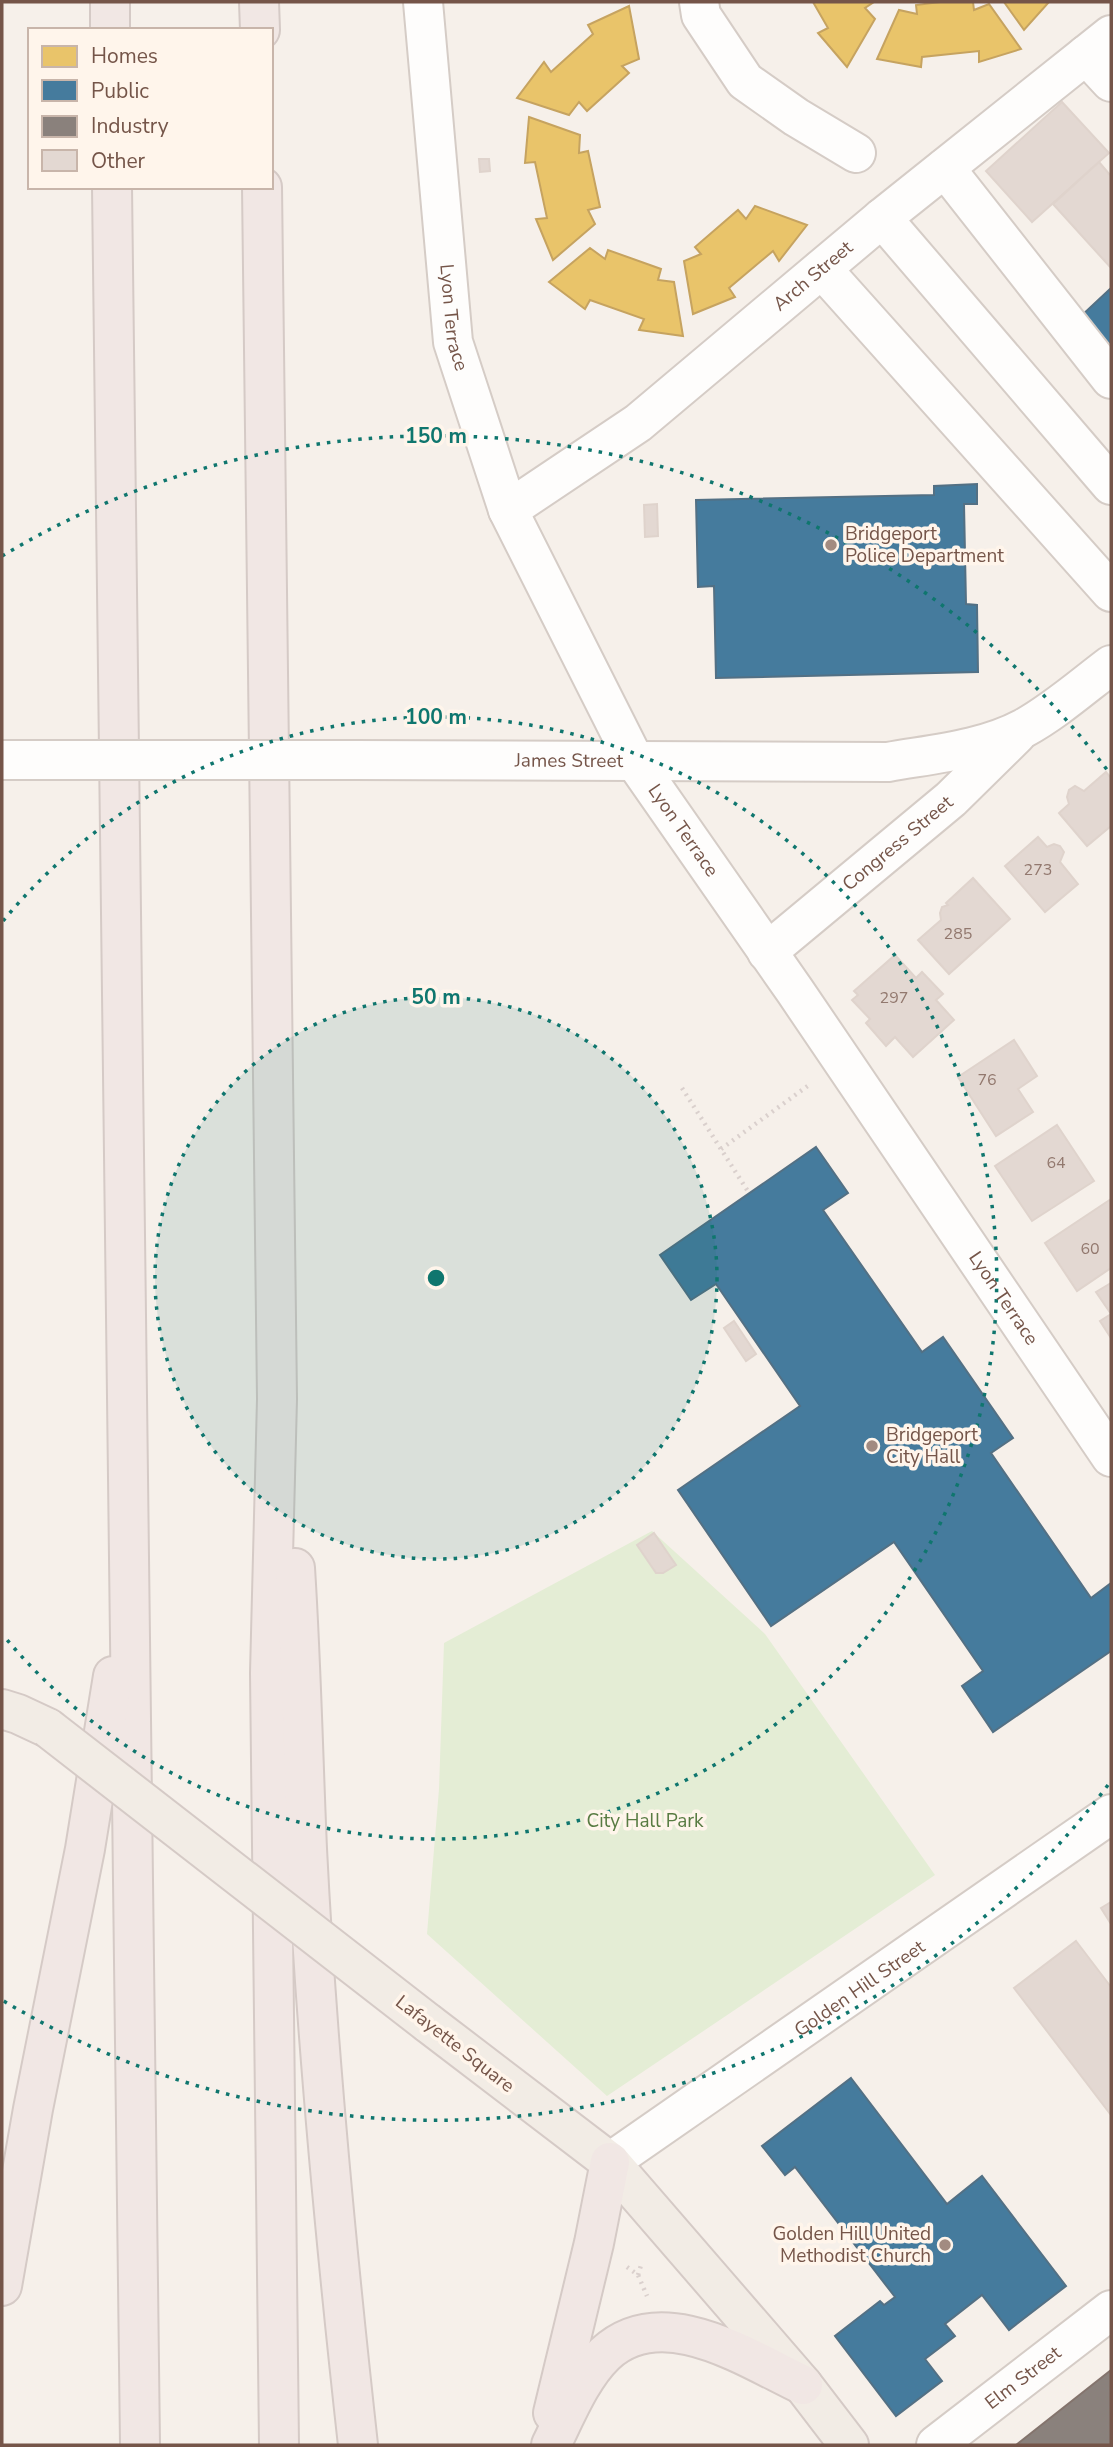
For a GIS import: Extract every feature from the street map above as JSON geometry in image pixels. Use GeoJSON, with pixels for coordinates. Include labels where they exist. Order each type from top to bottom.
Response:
{"type":"FeatureCollection","features":[{"type":"Feature","properties":{"kind":"highway"},"geometry":{"type":"LineString","coordinates":[[110,2],[110,28]]}},
{"type":"Feature","properties":{"kind":"highway"},"geometry":{"type":"LineString","coordinates":[[259,2],[260,28]]}},
{"type":"Feature","properties":{"kind":"highway"},"geometry":{"type":"LineString","coordinates":[[112,189],[140,2445]]}},
{"type":"Feature","properties":{"kind":"highway"},"geometry":{"type":"LineString","coordinates":[[262,189],[276,1399],[270,1672],[279,2445]]}},
{"type":"Feature","properties":{"kind":"highway"},"geometry":{"type":"LineString","coordinates":[[276,1399],[294,1549],[301,1658],[307,1849],[330,2164],[358,2445]]}},
{"type":"Feature","properties":{"kind":"highway"},"geometry":{"type":"LineString","coordinates":[[2,2286],[33,2109],[82,1862],[130,1578]]}},
{"type":"Feature","properties":{"kind":"highway"},"geometry":{"type":"LineString","coordinates":[[546,2445],[594,2243],[610,2162]]}},
{"type":"Feature","properties":{"kind":"highway"},"geometry":{"type":"LineString","coordinates":[[551,2445],[604,2354],[636,2335],[656,2331],[698,2337],[803,2385]]}},
{"type":"Feature","properties":{"kind":"main road","name":"Lafayette Square"},"geometry":{"type":"LineString","coordinates":[[2,1709],[48,1728],[610,2162],[803,2385],[849,2445]]}},
{"type":"Feature","properties":{"kind":"street","name":"Lyon Terrace"},"geometry":{"type":"LineString","coordinates":[[423,2],[453,342],[508,510],[634,760],[1111,1457]]}},
{"type":"Feature","properties":{"kind":"street"},"geometry":{"type":"LineString","coordinates":[[699,2],[701,15],[745,81],[796,117],[856,153]]}},
{"type":"Feature","properties":{"kind":"street","name":"Arch Street"},"geometry":{"type":"LineString","coordinates":[[508,510],[638,423],[945,168],[1103,57]]}},
{"type":"Feature","properties":{"kind":"street"},"geometry":{"type":"LineString","coordinates":[[945,168],[1111,379]]}},
{"type":"Feature","properties":{"kind":"street"},"geometry":{"type":"LineString","coordinates":[[882,218],[1111,485]]}},
{"type":"Feature","properties":{"kind":"street"},"geometry":{"type":"LineString","coordinates":[[822,269],[1111,592]]}},
{"type":"Feature","properties":{"kind":"street","name":"James Street"},"geometry":{"type":"LineString","coordinates":[[15,760],[888,762],[967,747],[1022,729],[1111,665]]}},
{"type":"Feature","properties":{"kind":"street","name":"Congress Street"},"geometry":{"type":"LineString","coordinates":[[766,952],[951,799],[1022,729]]}},
{"type":"Feature","properties":{"kind":"street","name":"Golden Hill Street"},"geometry":{"type":"LineString","coordinates":[[610,2162],[1111,1814]]}},
{"type":"Feature","properties":{"kind":"street","name":"Elm Street"},"geometry":{"type":"LineString","coordinates":[[936,2445],[1111,2310]]}},
{"type":"Feature","properties":{"kind":"path"},"geometry":{"type":"LineString","coordinates":[[721,1149],[809,1085]]}},
{"type":"Feature","properties":{"kind":"path"},"geometry":{"type":"LineString","coordinates":[[682,1088],[749,1193]]}},
{"type":"Feature","properties":{"kind":"path"},"geometry":{"type":"LineString","coordinates":[[626,2266],[638,2275],[642,2262]]}},
{"type":"Feature","properties":{"kind":"green space","name":"City Hall Park"},"geometry":{"type":"Polygon","coordinates":[[[652,1531],[765,1634],[935,1875],[607,2096],[427,1934],[439,1789],[444,1643],[652,1531]]]}},
{"type":"Feature","properties":{"kind":"building: Homes"},"geometry":{"type":"Polygon","coordinates":[[[813,2],[874,2],[865,8],[875,19],[847,67],[818,33],[828,28],[813,2]]]}},
{"type":"Feature","properties":{"kind":"building: Homes"},"geometry":{"type":"Polygon","coordinates":[[[973,2],[974,10],[989,4],[1021,49],[979,62],[979,51],[922,57],[921,67],[877,59],[899,10],[917,14],[916,5],[973,2]]]}},
{"type":"Feature","properties":{"kind":"building: Homes"},"geometry":{"type":"Polygon","coordinates":[[[1004,2],[1049,2],[1024,30],[1004,2]]]}},
{"type":"Feature","properties":{"kind":"building: Homes"},"geometry":{"type":"Polygon","coordinates":[[[629,6],[639,59],[622,66],[629,73],[587,111],[579,102],[569,115],[517,98],[544,62],[551,72],[593,34],[588,25],[629,6]]]}},
{"type":"Feature","properties":{"kind":"building: Homes"},"geometry":{"type":"Polygon","coordinates":[[[529,117],[580,135],[579,153],[588,151],[600,207],[588,210],[595,224],[553,260],[536,219],[547,218],[535,162],[525,163],[529,117]]]}},
{"type":"Feature","properties":{"kind":"building: Homes"},"geometry":{"type":"Polygon","coordinates":[[[755,206],[807,225],[779,261],[773,251],[729,288],[735,297],[693,314],[684,261],[701,254],[695,247],[738,210],[746,219],[755,206]]]}},
{"type":"Feature","properties":{"kind":"building: Homes"},"geometry":{"type":"Polygon","coordinates":[[[590,248],[605,259],[608,250],[661,269],[658,280],[674,282],[683,336],[639,330],[644,319],[590,300],[585,309],[549,282],[590,248]]]}},
{"type":"Feature","properties":{"kind":"building: Public"},"geometry":{"type":"Polygon","coordinates":[[[1111,288],[1111,346],[1107,346],[1080,317],[1111,288]]]}},
{"type":"Feature","properties":{"kind":"building: Public","name":"Bridgeport Police Department"},"geometry":{"type":"Polygon","coordinates":[[[977,484],[977,504],[964,504],[966,604],[977,605],[978,672],[716,678],[714,586],[698,587],[696,500],[934,495],[934,486],[977,484]]]}},
{"type":"Feature","properties":{"kind":"building: Public","name":"Bridgeport City Hall"},"geometry":{"type":"Polygon","coordinates":[[[816,1147],[848,1193],[823,1210],[922,1352],[943,1337],[1013,1438],[991,1453],[1091,1598],[1111,1583],[1111,1651],[993,1732],[962,1686],[983,1671],[894,1542],[771,1626],[678,1490],[800,1406],[716,1284],[691,1300],[660,1255],[816,1147]]]}},
{"type":"Feature","properties":{"kind":"building: Public","name":"Golden Hill United Methodist Church"},"geometry":{"type":"Polygon","coordinates":[[[851,2078],[947,2204],[982,2176],[1066,2286],[1009,2330],[982,2295],[945,2324],[955,2336],[925,2359],[942,2381],[896,2416],[835,2336],[880,2301],[884,2305],[895,2297],[795,2167],[785,2175],[762,2146],[851,2078]]]}},
{"type":"Feature","properties":{"kind":"building: Industry"},"geometry":{"type":"Polygon","coordinates":[[[1111,2370],[1111,2445],[1016,2445],[1111,2370]]]}},
{"type":"Feature","properties":{"kind":"building: Other"},"geometry":{"type":"Polygon","coordinates":[[[1062,102],[1109,153],[1032,222],[986,171],[1062,102]]]}},
{"type":"Feature","properties":{"kind":"building: Other"},"geometry":{"type":"Polygon","coordinates":[[[479,159],[489,159],[490,171],[480,172],[479,159]]]}},
{"type":"Feature","properties":{"kind":"building: Other"},"geometry":{"type":"Polygon","coordinates":[[[1099,162],[1111,176],[1111,268],[1053,204],[1099,162]]]}},
{"type":"Feature","properties":{"kind":"building: Other"},"geometry":{"type":"Polygon","coordinates":[[[657,504],[658,536],[645,537],[644,505],[657,504]]]}},
{"type":"Feature","properties":{"kind":"building: Other"},"geometry":{"type":"Polygon","coordinates":[[[1106,772],[1111,778],[1111,826],[1087,846],[1059,813],[1069,804],[1069,790],[1075,786],[1084,791],[1106,772]]]}},
{"type":"Feature","properties":{"kind":"building: Other"},"geometry":{"type":"Polygon","coordinates":[[[1038,837],[1047,847],[1054,844],[1060,846],[1064,852],[1060,862],[1078,884],[1045,912],[1005,866],[1038,837]]]}},
{"type":"Feature","properties":{"kind":"building: Other"},"geometry":{"type":"Polygon","coordinates":[[[973,878],[1010,919],[949,974],[918,940],[941,920],[942,907],[948,905],[946,903],[973,878]]]}},
{"type":"Feature","properties":{"kind":"building: Other"},"geometry":{"type":"Polygon","coordinates":[[[895,955],[916,978],[922,972],[943,994],[936,1000],[954,1020],[913,1057],[895,1037],[886,1046],[866,1023],[870,1019],[852,1000],[858,995],[854,991],[895,955]]]}},
{"type":"Feature","properties":{"kind":"building: Other"},"geometry":{"type":"Polygon","coordinates":[[[1014,1040],[1037,1076],[1018,1089],[1033,1112],[996,1136],[958,1077],[1014,1040]]]}},
{"type":"Feature","properties":{"kind":"building: Other"},"geometry":{"type":"Polygon","coordinates":[[[1057,1125],[1094,1181],[1032,1221],[995,1166],[1057,1125]]]}},
{"type":"Feature","properties":{"kind":"building: Other"},"geometry":{"type":"Polygon","coordinates":[[[1111,1199],[1111,1268],[1077,1291],[1045,1243],[1111,1199]]]}},
{"type":"Feature","properties":{"kind":"building: Other"},"geometry":{"type":"Polygon","coordinates":[[[1111,1283],[1111,1314],[1096,1292],[1111,1283]]]}},
{"type":"Feature","properties":{"kind":"building: Other"},"geometry":{"type":"Polygon","coordinates":[[[1111,1314],[1111,1338],[1100,1321],[1111,1314]]]}},
{"type":"Feature","properties":{"kind":"building: Other"},"geometry":{"type":"Polygon","coordinates":[[[734,1321],[756,1354],[746,1361],[724,1328],[734,1321]]]}},
{"type":"Feature","properties":{"kind":"building: Other"},"geometry":{"type":"Polygon","coordinates":[[[654,1533],[676,1565],[663,1573],[656,1573],[637,1545],[654,1533]]]}},
{"type":"Feature","properties":{"kind":"building: Other"},"geometry":{"type":"Polygon","coordinates":[[[1111,1902],[1111,1924],[1101,1908],[1111,1902]]]}},
{"type":"Feature","properties":{"kind":"building: Other"},"geometry":{"type":"Polygon","coordinates":[[[1076,1941],[1111,1987],[1111,2115],[1014,1988],[1076,1941]]]}},
{"type":"Feature","properties":{"kind":"place","name":"Bridgeport Police Department"},"geometry":{"type":"Point","coordinates":[831,545]}},
{"type":"Feature","properties":{"kind":"place","name":"Bridgeport City Hall"},"geometry":{"type":"Point","coordinates":[872,1446]}},
{"type":"Feature","properties":{"kind":"place","name":"Golden Hill United Methodist Church"},"geometry":{"type":"Point","coordinates":[945,2245]}}]}
